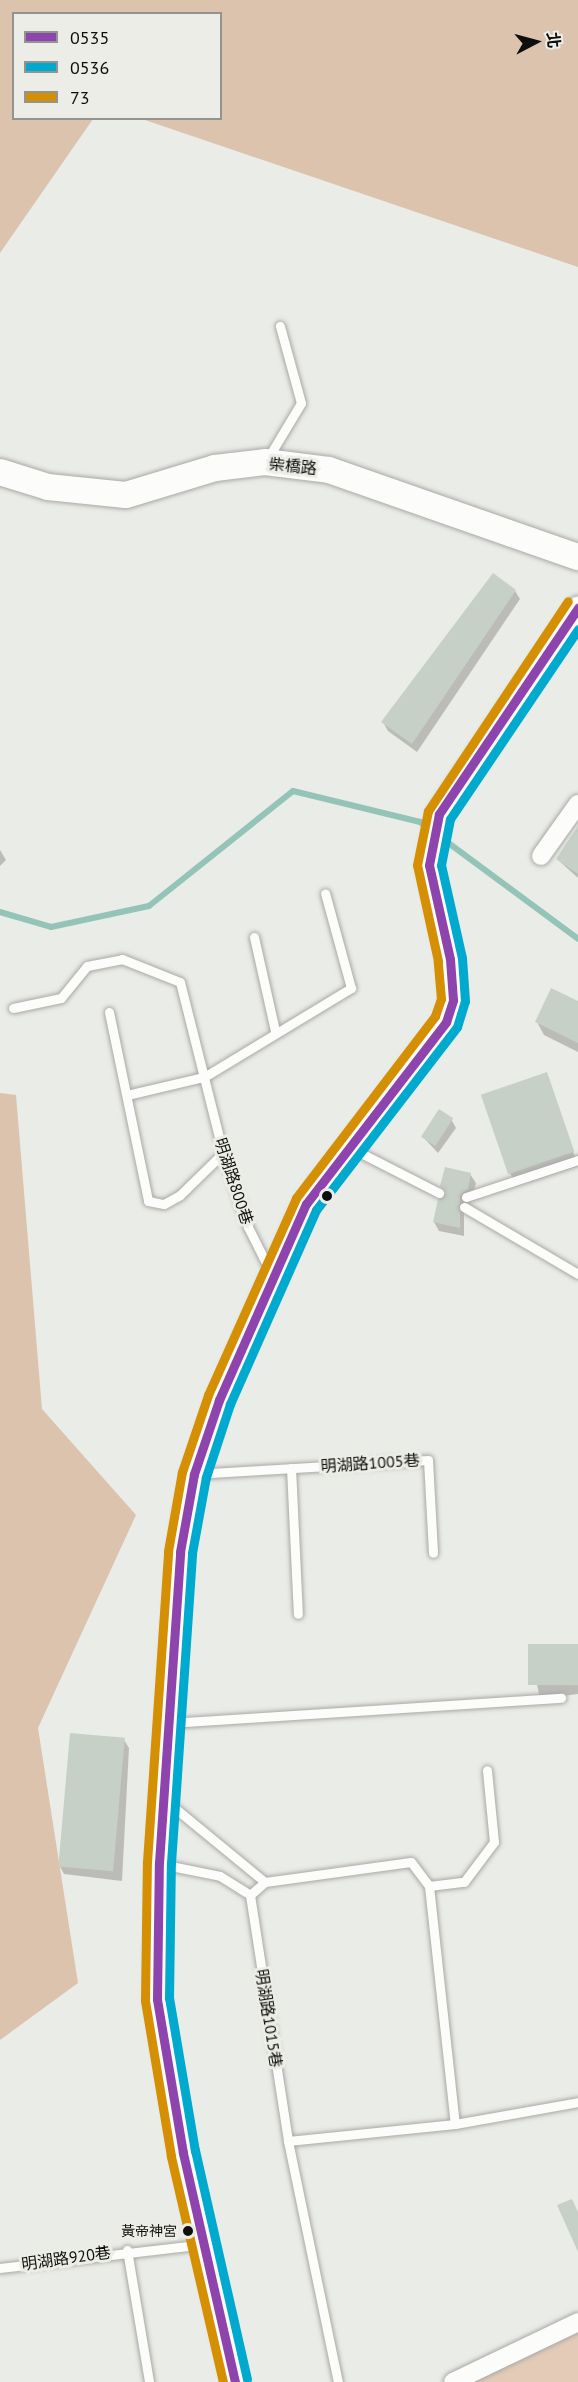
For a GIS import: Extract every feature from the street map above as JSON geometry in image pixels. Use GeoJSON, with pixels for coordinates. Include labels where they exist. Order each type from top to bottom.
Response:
{"type":"FeatureCollection","features":[{"type":"Feature","properties":{"kind":"main road","name":"柴橋路"},"geometry":{"type":"LineString","coordinates":[[0,472],[48,487],[126,495],[215,468],[265,462],[329,470],[578,557]]}},
{"type":"Feature","properties":{"kind":"street"},"geometry":{"type":"LineString","coordinates":[[235,2382],[203,2244],[157,1999],[159,1863],[180,1552],[194,1474],[219,1400],[306,1204],[346,1146],[419,1062],[449,1011],[450,959],[435,909],[431,849],[439,814],[578,608]]}},
{"type":"Feature","properties":{"kind":"street"},"geometry":{"type":"LineString","coordinates":[[541,856],[578,804]]}},
{"type":"Feature","properties":{"kind":"street"},"geometry":{"type":"LineString","coordinates":[[453,2382],[578,2322]]}},
{"type":"Feature","properties":{"kind":"lane"},"geometry":{"type":"LineString","coordinates":[[265,462],[302,403],[280,326]]}},
{"type":"Feature","properties":{"kind":"lane"},"geometry":{"type":"LineString","coordinates":[[127,1095],[204,1077],[238,1061],[275,1031],[351,988],[325,893]]}},
{"type":"Feature","properties":{"kind":"lane"},"geometry":{"type":"LineString","coordinates":[[254,937],[275,1031]]}},
{"type":"Feature","properties":{"kind":"lane","name":"明湖路800巷"},"geometry":{"type":"LineString","coordinates":[[14,1008],[61,998],[87,966],[122,959],[180,982],[223,1153],[248,1227],[274,1280]]}},
{"type":"Feature","properties":{"kind":"lane"},"geometry":{"type":"LineString","coordinates":[[109,1012],[148,1201],[164,1204],[180,1195],[223,1153]]}},
{"type":"Feature","properties":{"kind":"lane"},"geometry":{"type":"LineString","coordinates":[[346,1146],[439,1193]]}},
{"type":"Feature","properties":{"kind":"lane"},"geometry":{"type":"LineString","coordinates":[[578,1160],[465,1202],[578,1274]]}},
{"type":"Feature","properties":{"kind":"lane","name":"明湖路1005巷"},"geometry":{"type":"LineString","coordinates":[[194,1474],[428,1460],[433,1553]]}},
{"type":"Feature","properties":{"kind":"lane"},"geometry":{"type":"LineString","coordinates":[[291,1468],[298,1614]]}},
{"type":"Feature","properties":{"kind":"lane"},"geometry":{"type":"LineString","coordinates":[[170,1723],[561,1698]]}},
{"type":"Feature","properties":{"kind":"lane"},"geometry":{"type":"LineString","coordinates":[[429,1886],[464,1882],[494,1842],[487,1770]]}},
{"type":"Feature","properties":{"kind":"lane"},"geometry":{"type":"LineString","coordinates":[[163,1799],[265,1882]]}},
{"type":"Feature","properties":{"kind":"lane"},"geometry":{"type":"LineString","coordinates":[[159,1863],[220,1876],[250,1895],[265,1882],[411,1862],[429,1886],[455,2124]]}},
{"type":"Feature","properties":{"kind":"lane","name":"明湖路1015巷"},"geometry":{"type":"LineString","coordinates":[[250,1895],[288,2141],[338,2382]]}},
{"type":"Feature","properties":{"kind":"lane"},"geometry":{"type":"LineString","coordinates":[[288,2141],[455,2124],[578,2102]]}},
{"type":"Feature","properties":{"kind":"lane","name":"明湖路920巷"},"geometry":{"type":"LineString","coordinates":[[0,2268],[127,2250],[203,2244]]}},
{"type":"Feature","properties":{"kind":"lane"},"geometry":{"type":"LineString","coordinates":[[127,2250],[148,2382]]}},
{"type":"Feature","properties":{"kind":"shaded area"},"geometry":{"type":"Polygon","coordinates":[[[0,0],[578,0],[578,267],[145,120],[222,120],[222,12],[12,12],[12,120],[92,120],[0,253],[0,0]]]}},
{"type":"Feature","properties":{"kind":"shaded area"},"geometry":{"type":"Polygon","coordinates":[[[0,1093],[16,1095],[42,1409],[136,1515],[38,1728],[78,1983],[0,2040],[0,1093]]]}},
{"type":"Feature","properties":{"kind":"shaded area"},"geometry":{"type":"Polygon","coordinates":[[[578,2322],[578,2382],[463,2382],[578,2322]]]}},
{"type":"Feature","properties":{"kind":"building"},"geometry":{"type":"Polygon","coordinates":[[[493,573],[516,590],[412,744],[381,722],[493,573]]]}},
{"type":"Feature","properties":{"kind":"building"},"geometry":{"type":"Polygon","coordinates":[[[578,826],[578,874],[556,859],[578,826]]]}},
{"type":"Feature","properties":{"kind":"building"},"geometry":{"type":"Polygon","coordinates":[[[551,988],[578,1001],[578,1043],[535,1022],[551,988]]]}},
{"type":"Feature","properties":{"kind":"building"},"geometry":{"type":"Polygon","coordinates":[[[547,1072],[574,1151],[508,1174],[481,1095],[547,1072]]]}},
{"type":"Feature","properties":{"kind":"building"},"geometry":{"type":"Polygon","coordinates":[[[439,1109],[453,1118],[435,1146],[421,1137],[439,1109]]]}},
{"type":"Feature","properties":{"kind":"building"},"geometry":{"type":"Polygon","coordinates":[[[445,1167],[471,1173],[468,1189],[460,1195],[460,1228],[433,1222],[438,1199],[446,1193],[440,1186],[445,1167]]]}},
{"type":"Feature","properties":{"kind":"building"},"geometry":{"type":"Polygon","coordinates":[[[528,1644],[578,1644],[578,1685],[528,1685],[528,1644]]]}},
{"type":"Feature","properties":{"kind":"building"},"geometry":{"type":"Polygon","coordinates":[[[70,1733],[125,1738],[113,1871],[58,1866],[70,1733]]]}},
{"type":"Feature","properties":{"kind":"building"},"geometry":{"type":"Polygon","coordinates":[[[572,2199],[578,2212],[578,2252],[557,2205],[572,2199]]]}},
{"type":"Feature","properties":{"kind":"waterway"},"geometry":{"type":"LineString","coordinates":[[0,912],[51,927],[149,906],[293,791],[420,822],[431,830]]}},
{"type":"Feature","properties":{"kind":"waterway"},"geometry":{"type":"LineString","coordinates":[[439,836],[578,939]]}},
{"type":"Feature","properties":{"kind":"transit line","name":"73"},"geometry":{"type":"LineString","coordinates":[[223,2382],[171,2156],[145,2000],[147,1862],[168,1551],[182,1472],[208,1395],[296,1198],[435,1016],[441,999],[438,961],[417,865],[428,811],[568,601]]}},
{"type":"Feature","properties":{"kind":"transit line","name":"0535"},"geometry":{"type":"LineString","coordinates":[[235,2382],[183,2153],[157,1999],[159,1863],[180,1552],[194,1474],[219,1400],[306,1204],[446,1022],[453,1000],[450,959],[429,865],[439,814],[578,608]]}},
{"type":"Feature","properties":{"kind":"transit line","name":"0536"},"geometry":{"type":"LineString","coordinates":[[247,2379],[195,2151],[169,1998],[171,1863],[192,1553],[206,1477],[230,1404],[316,1210],[457,1027],[465,1001],[462,958],[441,865],[450,819],[578,629]]}},
{"type":"Feature","properties":{"kind":"place","name":"黃帝神宮"},"geometry":{"type":"Point","coordinates":[188,2231]}}]}
